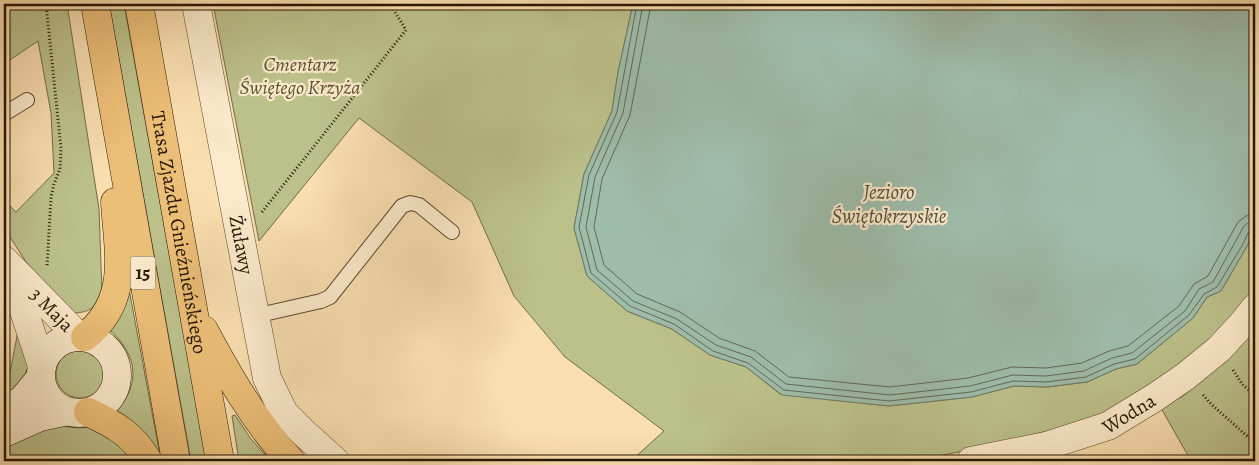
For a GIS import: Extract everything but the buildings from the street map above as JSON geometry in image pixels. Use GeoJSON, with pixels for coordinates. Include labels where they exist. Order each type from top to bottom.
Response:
{"type":"FeatureCollection","features":[{"type":"Feature","properties":{"kind":"main road","name":"15"},"geometry":{"type":"LineString","coordinates":[[95,4],[176,461]]}},
{"type":"Feature","properties":{"kind":"main road","name":"Trasa Zjazdu Gnieźnieńskiego"},"geometry":{"type":"LineString","coordinates":[[139,4],[220,461]]}},
{"type":"Feature","properties":{"kind":"main road"},"geometry":{"type":"LineString","coordinates":[[82,337],[101,322],[106,314],[120,275],[110,85]]}},
{"type":"Feature","properties":{"kind":"main road"},"geometry":{"type":"LineString","coordinates":[[193,311],[245,402],[272,440],[291,461]]}},
{"type":"Feature","properties":{"kind":"main road"},"geometry":{"type":"LineString","coordinates":[[78,412],[114,424],[131,437],[148,461]]}},
{"type":"Feature","properties":{"kind":"street","name":"Żuławy"},"geometry":{"type":"LineString","coordinates":[[196,4],[267,378],[284,413],[335,461]]}},
{"type":"Feature","properties":{"kind":"street","name":"3 Maja"},"geometry":{"type":"LineString","coordinates":[[4,260],[30,289],[82,337]]}},
{"type":"Feature","properties":{"kind":"street","name":"3 Maja"},"geometry":{"type":"LineString","coordinates":[[4,267],[22,305],[42,371]]}},
{"type":"Feature","properties":{"kind":"street","name":"Wodna"},"geometry":{"type":"LineString","coordinates":[[971,461],[1046,446],[1108,426],[1186,376],[1219,349],[1243,324],[1255,308]]}},
{"type":"Feature","properties":{"kind":"street"},"geometry":{"type":"LineString","coordinates":[[4,412],[23,399],[42,371],[47,354],[66,339],[82,337],[96,341],[105,347],[112,357],[116,367],[117,379],[114,390],[108,400],[99,407],[40,417],[4,433]]}},
{"type":"Feature","properties":{"kind":"street"},"geometry":{"type":"LineString","coordinates":[[42,371],[46,394],[52,402],[78,412]]}},
{"type":"Feature","properties":{"kind":"lane"},"geometry":{"type":"LineString","coordinates":[[4,114],[27,100]]}},
{"type":"Feature","properties":{"kind":"lane"},"geometry":{"type":"LineString","coordinates":[[255,316],[321,301],[330,297],[402,206],[410,203],[419,204],[452,232]]}},
{"type":"Feature","properties":{"kind":"path"},"geometry":{"type":"LineString","coordinates":[[46,4],[61,148],[60,169],[51,197],[47,270]]}},
{"type":"Feature","properties":{"kind":"path"},"geometry":{"type":"LineString","coordinates":[[262,212],[406,30],[390,4]]}},
{"type":"Feature","properties":{"kind":"path"},"geometry":{"type":"LineString","coordinates":[[1219,349],[1242,384],[1255,396]]}},
{"type":"Feature","properties":{"kind":"path"},"geometry":{"type":"LineString","coordinates":[[1186,376],[1212,405],[1255,443]]}},
{"type":"Feature","properties":{"kind":"green space"},"geometry":{"type":"Polygon","coordinates":[[[4,4],[67,4],[99,209],[102,292],[95,305],[85,312],[74,313],[45,291],[4,228],[4,200],[16,212],[54,173],[51,113],[38,41],[4,64],[4,4]]]}},
{"type":"Feature","properties":{"kind":"green space"},"geometry":{"type":"Polygon","coordinates":[[[109,4],[124,4],[207,461],[191,461],[109,4]]]}},
{"type":"Feature","properties":{"kind":"green space","name":"Cmentarz Świętego Krzyża"},"geometry":{"type":"Polygon","coordinates":[[[213,4],[633,4],[618,72],[612,111],[584,174],[574,228],[587,276],[627,311],[672,329],[710,355],[746,367],[780,394],[889,406],[972,397],[1014,386],[1047,387],[1087,382],[1116,369],[1137,364],[1193,318],[1207,297],[1221,291],[1247,246],[1255,228],[1255,291],[1205,349],[1104,417],[983,447],[914,461],[631,461],[664,431],[565,357],[514,296],[472,202],[359,118],[259,241],[213,4]]]}},
{"type":"Feature","properties":{"kind":"green space"},"geometry":{"type":"Polygon","coordinates":[[[129,289],[161,461],[116,412],[130,390],[133,369],[126,349],[109,329],[129,289]]]}},
{"type":"Feature","properties":{"kind":"green space"},"geometry":{"type":"Polygon","coordinates":[[[1255,324],[1255,461],[1191,461],[1161,408],[1183,396],[1221,365],[1255,324]]]}},
{"type":"Feature","properties":{"kind":"green space"},"geometry":{"type":"Polygon","coordinates":[[[18,331],[30,359],[23,383],[9,398],[8,383],[18,331]]]}},
{"type":"Feature","properties":{"kind":"green space"},"geometry":{"type":"Polygon","coordinates":[[[75,350],[85,350],[94,354],[100,360],[103,365],[103,383],[94,394],[85,398],[75,398],[66,394],[60,388],[56,379],[56,369],[60,360],[66,354],[75,350]]]}},
{"type":"Feature","properties":{"kind":"green space"},"geometry":{"type":"Polygon","coordinates":[[[235,415],[251,439],[271,461],[239,461],[232,416],[235,415]]]}},
{"type":"Feature","properties":{"kind":"green space"},"geometry":{"type":"Polygon","coordinates":[[[55,423],[76,428],[98,425],[137,461],[4,461],[4,444],[55,423]]]}},
{"type":"Feature","properties":{"kind":"water","name":"Jezioro Świętokrzyskie"},"geometry":{"type":"Polygon","coordinates":[[[633,4],[1255,4],[1255,228],[1247,246],[1221,291],[1207,297],[1193,318],[1137,364],[1116,369],[1087,382],[1047,387],[1014,386],[972,397],[889,406],[782,395],[746,367],[710,355],[672,329],[627,311],[587,276],[574,228],[584,174],[612,111],[618,72],[633,4]]]}}]}
